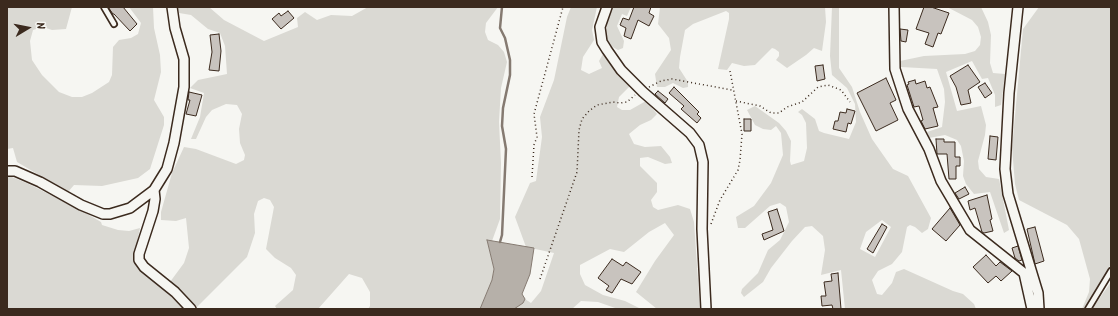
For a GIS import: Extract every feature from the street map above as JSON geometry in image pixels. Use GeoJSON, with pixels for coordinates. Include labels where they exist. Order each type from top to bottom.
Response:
{"type":"FeatureCollection","features":[{"type":"Feature","properties":{"kind":"street"},"geometry":{"type":"LineString","coordinates":[[7,171],[15,171],[40,182],[81,205],[103,214],[110,214],[130,208],[154,190],[167,169],[174,143],[184,87],[184,59],[175,28],[172,7]]}},
{"type":"Feature","properties":{"kind":"street"},"geometry":{"type":"LineString","coordinates":[[607,7],[600,27],[602,42],[621,70],[642,91],[690,133],[700,145],[703,162],[702,229],[706,309]]}},
{"type":"Feature","properties":{"kind":"street"},"geometry":{"type":"LineString","coordinates":[[894,7],[895,69],[908,109],[929,149],[941,181],[970,230],[1024,273],[1032,309]]}},
{"type":"Feature","properties":{"kind":"street"},"geometry":{"type":"LineString","coordinates":[[1018,7],[1008,101],[1004,169],[1008,194],[1038,293],[1039,309]]}},
{"type":"Feature","properties":{"kind":"street"},"geometry":{"type":"LineString","coordinates":[[154,190],[155,199],[153,212],[139,254],[139,260],[144,267],[175,292],[191,309]]}},
{"type":"Feature","properties":{"kind":"lane"},"geometry":{"type":"LineString","coordinates":[[104,7],[114,24]]}},
{"type":"Feature","properties":{"kind":"lane"},"geometry":{"type":"LineString","coordinates":[[1088,309],[1111,271]]}},
{"type":"Feature","properties":{"kind":"path"},"geometry":{"type":"LineString","coordinates":[[532,177],[538,129],[534,114],[564,7]]}},
{"type":"Feature","properties":{"kind":"path"},"geometry":{"type":"LineString","coordinates":[[710,228],[720,200],[738,170],[740,160],[742,134],[730,71]]}},
{"type":"Feature","properties":{"kind":"path"},"geometry":{"type":"LineString","coordinates":[[540,279],[577,172],[579,130],[582,119],[589,110],[597,105],[613,102],[627,102],[650,86],[661,81],[672,79],[733,90]]}},
{"type":"Feature","properties":{"kind":"path"},"geometry":{"type":"LineString","coordinates":[[736,101],[760,106],[771,113],[779,113],[787,107],[802,102],[818,87],[828,85],[841,90],[850,102]]}},
{"type":"Feature","properties":{"kind":"shaded area"},"geometry":{"type":"Polygon","coordinates":[[[7,7],[72,7],[66,29],[52,30],[43,27],[33,30],[30,41],[32,60],[42,75],[59,92],[72,97],[82,97],[92,93],[109,82],[112,75],[113,47],[119,40],[131,38],[138,34],[141,23],[129,7],[153,7],[154,28],[160,55],[161,72],[154,100],[164,117],[164,125],[150,169],[138,178],[102,186],[74,185],[68,192],[17,162],[13,148],[7,149],[7,7]]]}},
{"type":"Feature","properties":{"kind":"shaded area"},"geometry":{"type":"Polygon","coordinates":[[[177,7],[209,7],[224,20],[264,41],[298,27],[297,18],[305,12],[317,20],[331,15],[352,16],[368,7],[498,7],[486,23],[485,32],[488,40],[498,45],[504,52],[507,62],[501,88],[499,122],[501,163],[500,219],[492,241],[487,240],[494,269],[492,280],[480,309],[368,309],[370,306],[370,292],[362,278],[349,274],[318,309],[277,309],[275,306],[293,290],[296,275],[291,268],[275,258],[266,249],[274,207],[270,200],[264,198],[258,201],[254,214],[255,233],[247,257],[197,307],[170,282],[184,263],[189,248],[186,218],[176,221],[161,220],[161,212],[172,173],[184,147],[196,149],[236,164],[244,160],[245,155],[240,143],[239,129],[242,114],[237,105],[226,104],[212,110],[206,117],[196,139],[191,139],[200,117],[204,93],[190,88],[198,80],[227,74],[225,46],[220,33],[208,29],[191,15],[179,13],[177,7]]]}},
{"type":"Feature","properties":{"kind":"shaded area"},"geometry":{"type":"Polygon","coordinates":[[[571,7],[597,7],[592,30],[594,40],[583,57],[581,70],[589,74],[602,68],[599,61],[603,54],[630,86],[619,97],[617,107],[622,110],[630,110],[646,101],[657,114],[651,120],[640,125],[629,134],[634,144],[645,147],[661,146],[670,157],[672,163],[665,164],[648,157],[640,158],[640,166],[657,183],[657,192],[651,200],[653,207],[658,210],[678,205],[690,209],[694,222],[700,309],[657,309],[636,292],[655,261],[674,235],[665,223],[649,232],[624,252],[610,249],[580,265],[580,274],[585,285],[603,295],[625,301],[641,309],[618,309],[598,302],[581,301],[572,309],[514,309],[523,303],[525,299],[531,303],[541,291],[554,253],[526,247],[515,217],[530,183],[536,181],[542,137],[540,117],[554,80],[567,17],[571,7]]]}},
{"type":"Feature","properties":{"kind":"shaded area"},"geometry":{"type":"Polygon","coordinates":[[[611,7],[631,7],[627,16],[622,14],[617,26],[624,41],[623,48],[618,50],[611,46],[606,38],[607,22],[611,7]]]}},
{"type":"Feature","properties":{"kind":"shaded area"},"geometry":{"type":"Polygon","coordinates":[[[660,7],[825,7],[826,22],[822,51],[814,48],[787,68],[776,60],[779,56],[779,52],[772,48],[755,65],[744,66],[732,63],[727,70],[718,69],[729,19],[729,13],[726,11],[693,24],[685,30],[679,68],[688,82],[688,87],[683,88],[673,83],[665,87],[657,87],[655,74],[671,50],[669,38],[658,24],[660,7]]]}},
{"type":"Feature","properties":{"kind":"shaded area"},"geometry":{"type":"Polygon","coordinates":[[[832,7],[839,7],[839,68],[852,87],[860,112],[872,139],[893,169],[908,176],[931,218],[928,229],[922,233],[910,225],[907,227],[902,252],[892,264],[878,271],[872,280],[877,294],[882,295],[892,283],[896,272],[904,269],[963,294],[974,304],[976,309],[845,309],[841,270],[821,275],[825,250],[823,236],[812,226],[805,227],[792,241],[771,268],[763,282],[744,297],[741,293],[742,289],[758,273],[768,250],[780,240],[789,222],[786,207],[780,203],[770,206],[745,228],[738,228],[736,217],[754,206],[771,183],[783,155],[781,133],[776,126],[771,130],[763,129],[755,125],[747,110],[755,106],[779,123],[786,131],[791,141],[791,165],[804,161],[807,148],[806,123],[802,115],[798,112],[802,109],[815,119],[819,131],[849,139],[856,122],[855,104],[847,88],[832,75],[830,56],[832,7]],[[882,220],[866,232],[860,249],[875,257],[891,227],[882,220]]]}},
{"type":"Feature","properties":{"kind":"shaded area"},"geometry":{"type":"Polygon","coordinates":[[[947,7],[981,7],[988,22],[991,35],[990,63],[993,73],[1005,74],[1001,105],[995,107],[995,95],[988,78],[982,79],[972,61],[946,72],[957,111],[981,106],[986,125],[978,161],[979,169],[986,177],[999,179],[1009,230],[1004,233],[990,192],[974,194],[966,184],[963,176],[964,161],[961,146],[957,140],[945,135],[929,138],[927,132],[942,127],[945,102],[944,89],[937,69],[901,67],[900,61],[924,56],[965,54],[975,51],[980,45],[981,37],[978,27],[972,20],[947,7]]]}},
{"type":"Feature","properties":{"kind":"shaded area"},"geometry":{"type":"Polygon","coordinates":[[[1039,7],[1111,7],[1111,264],[1085,309],[1082,309],[1089,292],[1090,279],[1079,239],[1067,225],[1019,200],[1015,184],[1012,148],[1023,29],[1039,7]]]}},
{"type":"Feature","properties":{"kind":"shaded area"},"geometry":{"type":"Polygon","coordinates":[[[7,175],[29,184],[84,212],[101,222],[102,225],[118,230],[129,231],[140,228],[134,257],[138,268],[173,296],[184,309],[7,309],[7,175]]]}},
{"type":"Feature","properties":{"kind":"shaded area"},"geometry":{"type":"Polygon","coordinates":[[[487,240],[534,248],[530,274],[522,294],[525,299],[523,303],[514,309],[480,309],[492,280],[494,269],[487,240]]]}},
{"type":"Feature","properties":{"kind":"shaded area"},"geometry":{"type":"Polygon","coordinates":[[[1111,282],[1111,309],[1092,309],[1111,282]]]}},
{"type":"Feature","properties":{"kind":"building"},"geometry":{"type":"Polygon","coordinates":[[[108,7],[123,7],[137,24],[130,31],[108,7]]]}},
{"type":"Feature","properties":{"kind":"building"},"geometry":{"type":"Polygon","coordinates":[[[634,7],[651,7],[649,13],[654,16],[649,26],[638,20],[631,39],[624,36],[626,28],[620,25],[623,18],[629,20],[634,7]]]}},
{"type":"Feature","properties":{"kind":"building"},"geometry":{"type":"Polygon","coordinates":[[[924,7],[931,7],[949,13],[941,34],[938,33],[933,47],[925,44],[929,33],[916,29],[924,7]]]}},
{"type":"Feature","properties":{"kind":"building"},"geometry":{"type":"Polygon","coordinates":[[[288,11],[294,18],[281,29],[272,19],[279,13],[281,16],[288,11]]]}},
{"type":"Feature","properties":{"kind":"building"},"geometry":{"type":"Polygon","coordinates":[[[900,29],[908,30],[906,42],[901,41],[900,29]]]}},
{"type":"Feature","properties":{"kind":"building"},"geometry":{"type":"Polygon","coordinates":[[[219,34],[221,51],[219,71],[209,70],[212,52],[210,35],[219,34]]]}},
{"type":"Feature","properties":{"kind":"building"},"geometry":{"type":"Polygon","coordinates":[[[823,65],[825,79],[817,81],[815,66],[823,65]]]}},
{"type":"Feature","properties":{"kind":"building"},"geometry":{"type":"Polygon","coordinates":[[[968,65],[980,82],[968,90],[971,103],[961,105],[956,87],[950,76],[968,65]]]}},
{"type":"Feature","properties":{"kind":"building"},"geometry":{"type":"Polygon","coordinates":[[[886,78],[896,100],[890,103],[898,120],[876,131],[857,93],[886,78]]]}},
{"type":"Feature","properties":{"kind":"building"},"geometry":{"type":"Polygon","coordinates":[[[915,80],[916,84],[925,81],[927,88],[930,87],[938,107],[933,108],[938,126],[925,129],[921,121],[923,120],[919,106],[914,107],[907,85],[909,84],[908,82],[915,80]]]}},
{"type":"Feature","properties":{"kind":"building"},"geometry":{"type":"Polygon","coordinates":[[[985,83],[992,93],[985,98],[978,87],[985,83]]]}},
{"type":"Feature","properties":{"kind":"building"},"geometry":{"type":"Polygon","coordinates":[[[674,87],[699,112],[697,114],[701,118],[697,123],[681,109],[684,106],[669,93],[674,87]]]}},
{"type":"Feature","properties":{"kind":"building"},"geometry":{"type":"Polygon","coordinates":[[[658,91],[668,99],[665,103],[655,94],[658,91]]]}},
{"type":"Feature","properties":{"kind":"building"},"geometry":{"type":"Polygon","coordinates":[[[189,92],[202,95],[196,116],[186,114],[190,100],[188,100],[189,92]]]}},
{"type":"Feature","properties":{"kind":"building"},"geometry":{"type":"Polygon","coordinates":[[[847,109],[855,111],[851,124],[848,123],[846,132],[833,129],[835,121],[838,121],[840,112],[846,113],[847,109]]]}},
{"type":"Feature","properties":{"kind":"building"},"geometry":{"type":"Polygon","coordinates":[[[744,119],[751,119],[751,131],[744,131],[744,119]]]}},
{"type":"Feature","properties":{"kind":"building"},"geometry":{"type":"Polygon","coordinates":[[[990,136],[998,137],[996,160],[988,159],[990,136]]]}},
{"type":"Feature","properties":{"kind":"building"},"geometry":{"type":"Polygon","coordinates":[[[936,139],[944,139],[944,142],[955,142],[955,157],[960,157],[960,166],[956,166],[956,179],[949,179],[947,154],[937,154],[936,139]]]}},
{"type":"Feature","properties":{"kind":"building"},"geometry":{"type":"Polygon","coordinates":[[[965,187],[969,194],[959,199],[955,193],[965,187]]]}},
{"type":"Feature","properties":{"kind":"building"},"geometry":{"type":"Polygon","coordinates":[[[987,195],[993,231],[984,233],[982,232],[975,208],[970,210],[968,201],[987,195]]]}},
{"type":"Feature","properties":{"kind":"building"},"geometry":{"type":"Polygon","coordinates":[[[950,208],[960,225],[946,241],[932,229],[950,208]]]}},
{"type":"Feature","properties":{"kind":"building"},"geometry":{"type":"Polygon","coordinates":[[[777,209],[784,231],[764,240],[762,234],[773,230],[768,212],[777,209]]]}},
{"type":"Feature","properties":{"kind":"building"},"geometry":{"type":"Polygon","coordinates":[[[882,224],[887,227],[873,253],[867,249],[882,224]]]}},
{"type":"Feature","properties":{"kind":"building"},"geometry":{"type":"Polygon","coordinates":[[[1035,227],[1044,261],[1035,264],[1027,229],[1035,227]]]}},
{"type":"Feature","properties":{"kind":"building"},"geometry":{"type":"Polygon","coordinates":[[[1018,246],[1022,260],[1019,261],[1015,258],[1012,248],[1018,246]]]}},
{"type":"Feature","properties":{"kind":"building"},"geometry":{"type":"Polygon","coordinates":[[[986,255],[996,266],[1000,262],[1012,271],[1001,281],[996,276],[988,283],[973,267],[986,255]]]}},
{"type":"Feature","properties":{"kind":"building"},"geometry":{"type":"Polygon","coordinates":[[[612,259],[623,266],[626,262],[641,272],[632,284],[621,279],[612,293],[606,290],[609,286],[598,278],[612,259]]]}},
{"type":"Feature","properties":{"kind":"building"},"geometry":{"type":"Polygon","coordinates":[[[838,273],[841,309],[833,309],[832,305],[822,306],[821,296],[826,296],[824,282],[832,281],[831,274],[838,273]]]}},
{"type":"Feature","properties":{"kind":"waterway"},"geometry":{"type":"LineString","coordinates":[[500,242],[502,235],[506,149],[502,126],[503,108],[510,75],[510,60],[505,38],[500,28],[502,7]]}}]}
